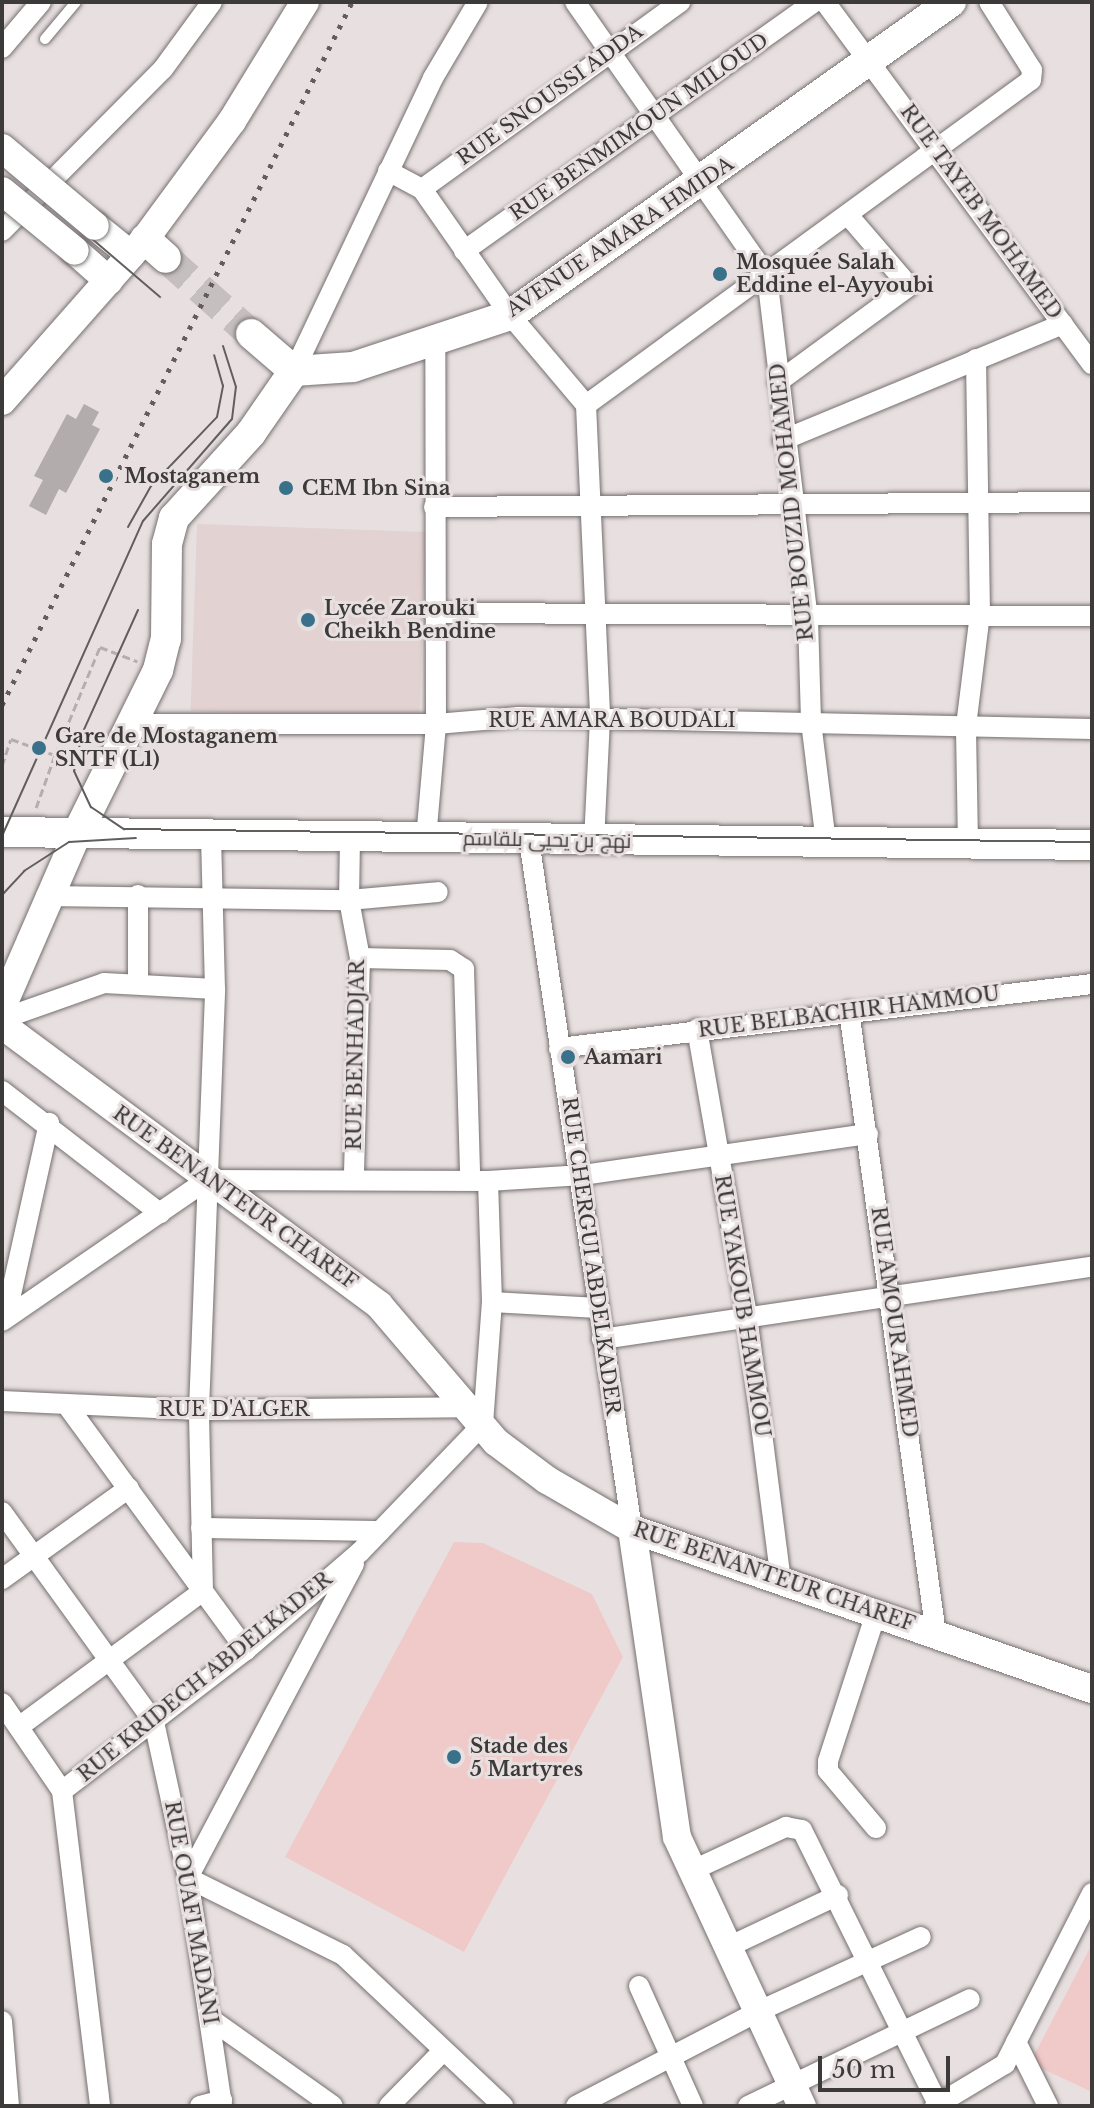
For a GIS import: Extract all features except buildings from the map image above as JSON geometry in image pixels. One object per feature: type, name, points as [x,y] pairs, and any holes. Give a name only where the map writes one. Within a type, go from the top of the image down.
[{"type":"main road","points":[[2,401],[109,281],[147,250],[305,2]]},
{"type":"main road","name":"AVENUE AMARA HMIDA","points":[[294,371],[353,367],[510,315],[703,181],[951,2]]},
{"type":"main road","points":[[2,148],[95,226],[147,250]]},
{"type":"main road","points":[[2,191],[109,281]]},
{"type":"main road","points":[[2,1007],[46,896],[132,724],[166,639],[167,544],[174,518],[251,433],[294,371],[251,334]]},
{"type":"main road","name":"نهج بن يحيى بلقاسم","points":[[15,831],[211,837],[1092,845]]},
{"type":"main road","name":"RUE BENANTEUR CHAREF","points":[[2,1022],[207,1180],[379,1305],[512,1457],[632,1529],[1092,1689]]},
{"type":"main road","points":[[632,1529],[677,1837],[797,2096]]},
{"type":"street","points":[[2,48],[41,2]]},
{"type":"street","points":[[2,231],[163,69],[212,2]]},
{"type":"street","points":[[294,371],[388,171],[478,2]]},
{"type":"street","points":[[575,2],[611,48],[654,115],[703,181],[728,227],[767,276]]},
{"type":"street","name":"RUE SNOUSSI ADDA","points":[[422,189],[611,48],[680,2]]},
{"type":"street","name":"RUE BENMIMOUN MILOUD","points":[[464,251],[814,2]]},
{"type":"street","points":[[825,2],[870,61]]},
{"type":"street","points":[[586,405],[767,276],[1033,75],[989,2]]},
{"type":"street","name":"RUE TAYEB MOHAMED","points":[[870,61],[1092,364]]},
{"type":"street","points":[[388,171],[422,189],[510,315],[586,405],[594,506],[592,617],[600,719],[594,840]]},
{"type":"street","points":[[778,382],[909,286],[848,215]]},
{"type":"street","name":"RUE BOUZID MOHAMED","points":[[767,276],[783,440],[808,619],[811,722],[826,843]]},
{"type":"street","points":[[783,440],[1063,324]]},
{"type":"street","points":[[426,839],[436,724],[435,341]]},
{"type":"street","points":[[968,844],[966,726],[980,614],[976,359]]},
{"type":"street","points":[[434,507],[792,509],[978,500],[1092,502]]},
{"type":"street","points":[[434,613],[808,619],[980,614],[1092,616]]},
{"type":"street","name":"RUE AMARA BOUDALI","points":[[132,724],[436,724],[600,719],[1092,729]]},
{"type":"street","points":[[203,1591],[199,1410],[215,989],[209,895],[211,837]]},
{"type":"street","name":"RUE BENHADJAR","points":[[350,838],[349,900],[360,958],[354,1178]]},
{"type":"street","name":"RUE CHERGUI ABDELKADER","points":[[529,840],[559,1048],[583,1175],[602,1339],[632,1529]]},
{"type":"street","points":[[46,896],[209,895],[349,900],[438,892]]},
{"type":"street","points":[[138,895],[138,984]]},
{"type":"street","points":[[360,958],[450,960],[464,969],[479,1179],[492,1302],[474,1416]]},
{"type":"street","points":[[2,1022],[104,983],[215,989]]},
{"type":"street","name":"RUE BELBACHIR HAMMOU","points":[[559,1048],[697,1029],[1092,984]]},
{"type":"street","name":"RUE AMOUR AHMED","points":[[849,1011],[936,1634]]},
{"type":"street","name":"RUE YAKOUB HAMMOU","points":[[697,1029],[747,1316],[781,1583]]},
{"type":"street","points":[[2,1091],[49,1123],[160,1213]]},
{"type":"street","points":[[4,1319],[49,1123]]},
{"type":"street","points":[[4,1319],[207,1180],[479,1179],[583,1175],[719,1153],[868,1134]]},
{"type":"street","points":[[602,1339],[1092,1267]]},
{"type":"street","points":[[492,1302],[598,1308]]},
{"type":"street","name":"RUE D'ALGER","points":[[2,1401],[69,1408],[474,1416]]},
{"type":"street","points":[[69,1408],[246,1650]]},
{"type":"street","name":"RUE KRIDECH ABDELKADER","points":[[62,1791],[246,1650],[360,1552],[474,1416]]},
{"type":"street","points":[[2,1579],[129,1488]]},
{"type":"street","points":[[2,1512],[154,1722]]},
{"type":"street","points":[[201,1528],[380,1531]]},
{"type":"street","points":[[360,1552],[188,1878],[343,1955],[503,2106]]},
{"type":"street","points":[[20,1726],[203,1591]]},
{"type":"street","points":[[876,1613],[828,1761],[828,1771],[876,1828]]},
{"type":"street","points":[[2,1703],[62,1791],[100,2106]]},
{"type":"street","name":"RUE OUAFI MADANI","points":[[154,1722],[188,1878],[212,2020],[222,2103]]},
{"type":"street","points":[[691,1871],[795,1826],[838,1895],[938,2105],[997,2074],[1092,1893]]},
{"type":"street","points":[[726,1948],[838,1895]]},
{"type":"street","points":[[576,2106],[757,2012],[921,1937]]},
{"type":"street","points":[[639,1986],[693,2106]]},
{"type":"street","points":[[748,2106],[797,2096],[970,1999]]},
{"type":"street","points":[[212,2020],[333,2106]]},
{"type":"street","points":[[2,2021],[9,2106]]},
{"type":"street","points":[[1016,2042],[1048,2106]]},
{"type":"street","points":[[389,2106],[444,2050]]},
{"type":"street","points":[[200,2106],[222,2103]]},
{"type":"lane","points":[[45,39],[76,2]]},
{"type":"path","points":[[15,831],[55,755],[100,647],[118,653]]},
{"type":"path","points":[[2,766],[11,739],[55,755]]},
{"type":"shaded area","name":"Lycée Zarouki Cheikh Bendine","points":[[197,524],[426,532],[419,719],[190,711]]},
{"type":"shaded area","name":"Stade des 5 Martyres","points":[[454,1542],[483,1543],[592,1594],[623,1657],[464,1952],[285,1857]]},
{"type":"shaded area","points":[[1092,1944],[1092,2092],[1030,2063]]},
{"type":"tunnel","points":[[166,258],[251,334]]},
{"type":"tram line","points":[[2,162],[160,297]]},
{"type":"tram line","points":[[2,836],[143,521],[232,419],[236,387],[223,346]]},
{"type":"tram line","points":[[128,527],[151,486],[217,417],[223,386],[214,355]]},
{"type":"tram line","points":[[138,610],[82,734],[74,771],[91,807],[124,829],[1092,842]]},
{"type":"tram line","points":[[2,895],[24,871],[69,842],[136,838]]},
{"type":"railway","points":[[2,705],[352,2]]},
{"type":"place","name":"Mosquée Salah Eddine el-Ayyoubi","points":[[720,274]]},
{"type":"place","name":"Mostaganem","points":[[106,476]]},
{"type":"place","name":"CEM Ibn Sina","points":[[286,488]]},
{"type":"place","name":"Lycée Zarouki Cheikh Bendine","points":[[308,620]]},
{"type":"place","name":"Gare de Mostaganem SNTF (L1)","points":[[39,748]]},
{"type":"place","name":"Aamari","points":[[568,1057]]},
{"type":"place","name":"Stade des 5 Martyres","points":[[454,1757]]}]
